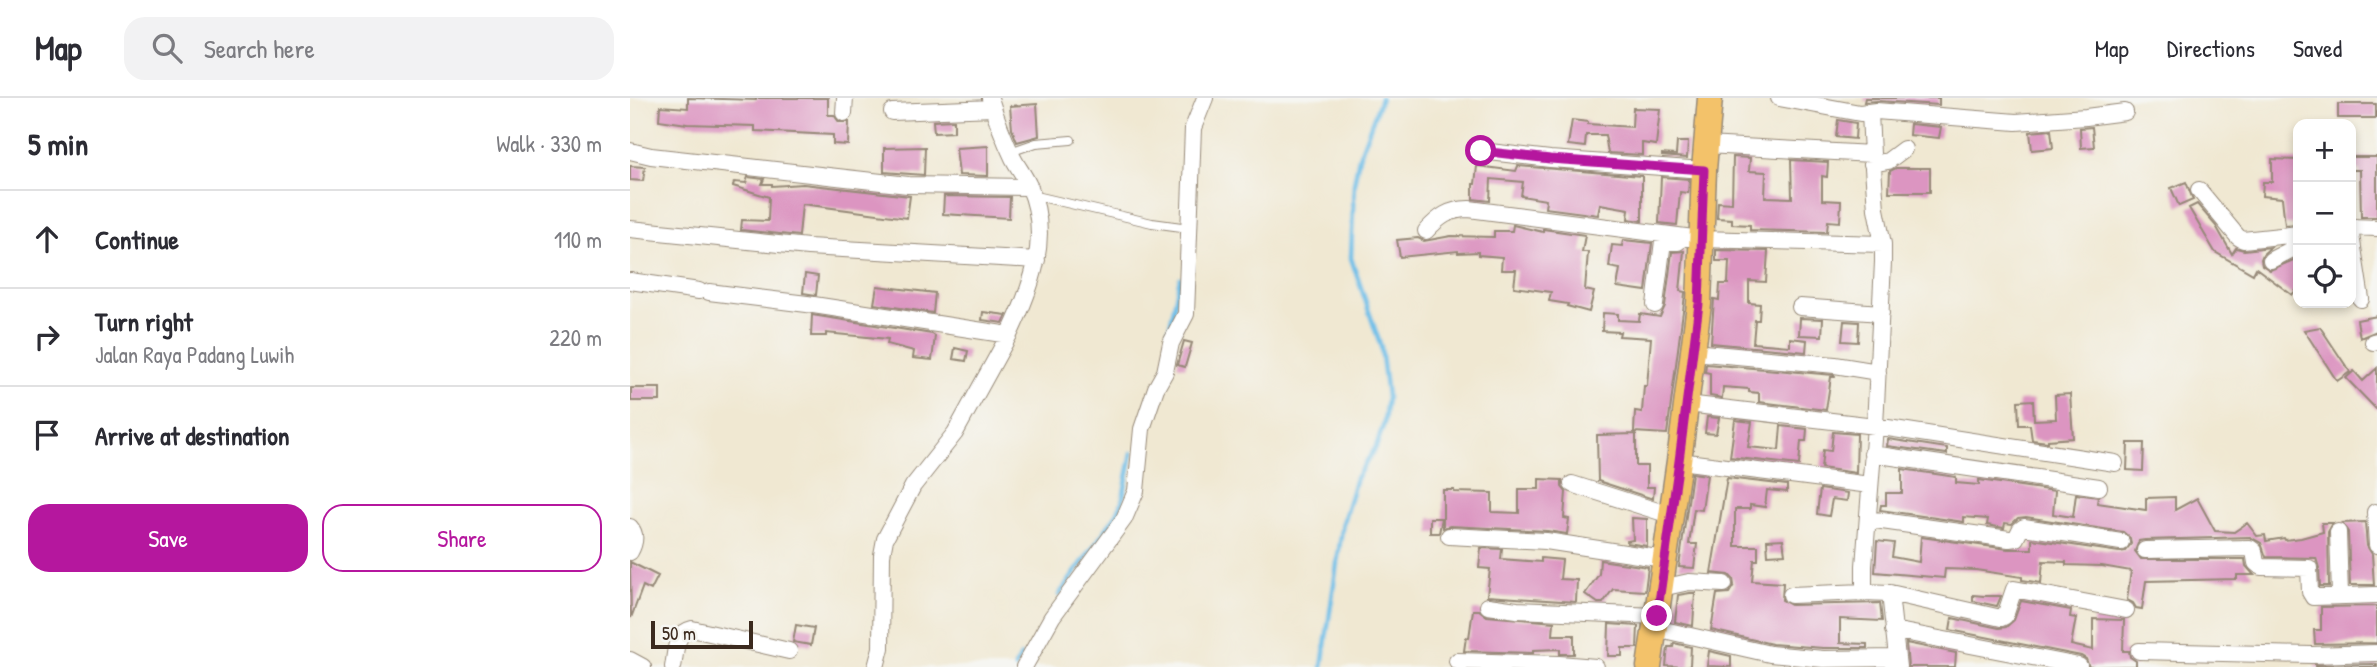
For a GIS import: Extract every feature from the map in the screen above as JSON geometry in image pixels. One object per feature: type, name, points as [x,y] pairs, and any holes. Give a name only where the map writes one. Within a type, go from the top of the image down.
[{"type":"main road","points":[[1649,667],[1699,304],[1704,170],[1710,98]]},
{"type":"street","points":[[1024,667],[1052,617],[1127,514],[1138,483],[1142,429],[1156,388],[1165,372],[1171,343],[1186,314],[1187,228],[1193,128],[1205,98]]},
{"type":"street","points":[[1779,98],[1860,113],[1870,113],[1896,105],[2024,122],[2125,112]]},
{"type":"street","points":[[876,667],[882,638],[882,555],[885,539],[913,486],[966,415],[1009,335],[1028,294],[1037,260],[1039,227],[1031,191],[1010,152],[992,103],[892,112]]},
{"type":"street","points":[[1864,592],[1883,244],[1876,209],[1870,113]]},
{"type":"street","points":[[1706,145],[1888,161],[1904,149]]},
{"type":"street","points":[[630,151],[651,156],[908,185],[1031,191]]},
{"type":"street","points":[[1481,151],[1550,159],[1704,170]]},
{"type":"street","points":[[2199,190],[2243,240],[2293,235]]},
{"type":"street","points":[[1426,231],[1440,216],[1469,209],[1701,242]]},
{"type":"street","points":[[2356,227],[2377,228]]},
{"type":"street","points":[[630,229],[808,247],[1037,260]]},
{"type":"street","points":[[1655,305],[1663,241],[1883,244]]},
{"type":"street","points":[[2353,245],[2361,299]]},
{"type":"street","points":[[2271,260],[2293,249]]},
{"type":"street","points":[[630,281],[807,304],[1009,335]]},
{"type":"street","points":[[1800,307],[1881,313]]},
{"type":"street","points":[[1693,352],[1835,365],[1878,372]]},
{"type":"street","points":[[1687,404],[1875,426],[2115,463]]},
{"type":"street","points":[[1872,453],[2099,487]]},
{"type":"street","points":[[1679,461],[1871,485]]},
{"type":"street","points":[[1572,484],[1670,515]]},
{"type":"street","points":[[2375,512],[2377,545]]},
{"type":"street","points":[[1868,519],[2009,539],[2016,538],[2024,527],[2121,542]]},
{"type":"street","points":[[630,527],[635,538],[630,552]]},
{"type":"street","points":[[2338,531],[2340,596]]},
{"type":"street","points":[[1449,536],[1546,541],[1664,559]]},
{"type":"street","points":[[2146,550],[2249,548],[2254,551],[2256,563],[2261,567],[2309,568],[2310,592],[2313,597],[2377,595]]},
{"type":"street","points":[[1661,588],[1679,582],[1724,584]]},
{"type":"street","points":[[1791,595],[1890,593],[2001,618],[2005,616],[2014,589],[2126,610]]},
{"type":"street","points":[[1488,606],[1656,622],[1770,654],[1897,662],[1890,593]]},
{"type":"street","points":[[673,667],[679,637],[684,631],[692,629],[789,651]]},
{"type":"street","points":[[1893,629],[2079,666]]},
{"type":"street","points":[[2139,651],[2312,655],[2377,653]]},
{"type":"street","points":[[630,660],[643,667]]},
{"type":"street","points":[[1457,662],[1596,667]]},
{"type":"lane","points":[[1010,152],[1036,143],[1071,140]]},
{"type":"lane","points":[[1031,191],[1152,223],[1187,228]]},
{"type":"building","points":[[688,98],[828,98],[828,115],[834,115],[839,122],[849,122],[848,145],[833,144],[833,135],[755,131],[755,126],[687,124],[659,120],[660,106],[688,108]]},
{"type":"building","points":[[1865,98],[1939,98],[1939,105],[1864,102]]},
{"type":"building","points":[[1037,104],[1039,136],[1017,142],[1012,129],[1010,106]]},
{"type":"building","points":[[2338,104],[2376,104],[2376,118],[2338,118]]},
{"type":"building","points":[[1633,108],[1660,109],[1656,145],[1642,143],[1642,155],[1608,153],[1605,135],[1586,135],[1585,147],[1568,145],[1572,120],[1588,124],[1632,127]]},
{"type":"building","points":[[954,120],[954,132],[934,133],[933,121]]},
{"type":"building","points":[[1838,120],[1856,123],[1855,139],[1836,137]]},
{"type":"building","points":[[1910,124],[1941,127],[1939,138],[1909,135]]},
{"type":"building","points":[[2092,127],[2094,147],[2081,148],[2080,128]]},
{"type":"building","points":[[2051,130],[2053,148],[2032,150],[2030,132]]},
{"type":"building","points":[[1677,142],[1688,142],[1687,158],[1662,156],[1676,155]]},
{"type":"building","points":[[988,146],[988,176],[959,175],[956,148]]},
{"type":"building","points":[[925,147],[924,175],[884,172],[884,148]]},
{"type":"building","points":[[1733,157],[1750,158],[1749,171],[1766,172],[1765,197],[1792,198],[1791,160],[1828,162],[1827,177],[1822,176],[1822,200],[1841,201],[1840,222],[1828,221],[1827,232],[1750,230],[1750,225],[1732,224],[1732,219],[1717,218],[1718,202],[1732,203]]},
{"type":"building","points":[[2356,157],[2377,157],[2377,217],[2361,217],[2360,170],[2356,170]]},
{"type":"building","points":[[2272,159],[2293,160],[2293,224],[2285,225],[2282,198],[2262,196],[2263,182],[2272,182]]},
{"type":"building","points":[[630,166],[645,167],[643,181],[630,180]]},
{"type":"building","points":[[1477,166],[1516,171],[1518,166],[1642,176],[1642,221],[1628,219],[1629,209],[1600,204],[1598,215],[1545,208],[1546,200],[1521,196],[1523,182],[1491,179],[1490,201],[1473,199]]},
{"type":"building","points":[[1896,168],[1930,168],[1930,192],[1889,192],[1890,171]]},
{"type":"building","points":[[748,177],[764,179],[762,184],[772,186],[803,184],[910,196],[907,218],[802,204],[799,236],[741,230],[742,220],[768,221],[769,197],[733,186],[734,182],[746,183]]},
{"type":"building","points":[[1661,177],[1689,179],[1688,193],[1680,192],[1677,225],[1659,223]]},
{"type":"building","points":[[2186,182],[2193,200],[2179,206],[2171,188]]},
{"type":"building","points":[[944,196],[1010,197],[1009,218],[943,214]]},
{"type":"building","points":[[2197,204],[2216,226],[2232,254],[2236,248],[2244,250],[2271,247],[2261,259],[2262,265],[2270,270],[2293,260],[2293,294],[2256,268],[2253,274],[2215,252],[2189,208]]},
{"type":"building","points":[[1513,225],[1543,232],[1543,229],[1585,235],[1582,252],[1588,252],[1585,290],[1594,292],[1589,312],[1567,306],[1568,304],[1549,301],[1551,292],[1514,287],[1516,270],[1501,270],[1502,257],[1458,251],[1400,257],[1397,240],[1418,238],[1424,241],[1451,236],[1494,237],[1494,231],[1512,231]]},
{"type":"building","points":[[1623,240],[1652,243],[1646,291],[1617,287],[1620,269],[1609,267],[1612,245],[1622,246]]},
{"type":"building","points":[[1716,250],[1768,251],[1766,282],[1749,281],[1749,303],[1760,304],[1753,343],[1790,346],[1790,338],[1807,340],[1806,352],[1711,343],[1714,299],[1719,300],[1720,284],[1728,284],[1729,261],[1716,261]]},
{"type":"building","points":[[1684,251],[1680,291],[1685,292],[1684,303],[1667,434],[1634,432],[1635,411],[1642,412],[1644,386],[1647,386],[1651,338],[1619,336],[1620,332],[1602,331],[1603,313],[1618,314],[1618,320],[1639,321],[1640,314],[1660,317],[1665,306],[1672,252]]},
{"type":"building","points":[[805,274],[818,276],[816,295],[803,293]]},
{"type":"building","points":[[877,286],[935,293],[933,313],[874,304]]},
{"type":"building","points":[[983,312],[1007,315],[1003,323],[982,320]]},
{"type":"building","points":[[812,315],[932,334],[935,336],[932,360],[913,358],[914,351],[887,344],[888,339],[826,333],[826,336],[811,336]]},
{"type":"building","points":[[2377,316],[2377,331],[2360,338],[2357,320]]},
{"type":"building","points":[[1800,318],[1823,319],[1822,336],[1799,335]]},
{"type":"building","points":[[1844,321],[1859,322],[1858,342],[1842,341]]},
{"type":"building","points":[[2320,327],[2350,372],[2337,381],[2304,330]]},
{"type":"building","points":[[1184,341],[1192,343],[1185,367],[1177,365]]},
{"type":"building","points":[[955,348],[968,351],[966,361],[953,359]]},
{"type":"building","points":[[1706,364],[1835,377],[1831,377],[1826,410],[1759,402],[1759,393],[1749,392],[1749,389],[1723,387],[1722,398],[1710,396],[1710,373],[1705,372]]},
{"type":"building","points":[[2377,368],[2377,410],[2346,378],[2354,371],[2363,381]]},
{"type":"building","points":[[631,388],[660,388],[660,401],[631,401]]},
{"type":"building","points":[[2070,394],[2073,438],[2048,442],[2032,440],[2030,425],[2019,425],[2018,401],[2033,400],[2034,420],[2056,419],[2055,395]]},
{"type":"building","points":[[1707,417],[1719,418],[1716,434],[1705,433]]},
{"type":"building","points":[[1735,420],[1752,422],[1748,447],[1779,450],[1781,426],[1807,429],[1806,441],[1801,441],[1799,465],[1730,457]]},
{"type":"building","points":[[1833,432],[1857,434],[1856,473],[1821,468],[1823,450],[1831,451]]},
{"type":"building","points":[[1636,434],[1636,466],[1647,466],[1647,487],[1654,487],[1653,499],[1598,481],[1597,435]]},
{"type":"building","points":[[1888,439],[1947,448],[1947,454],[1887,446]]},
{"type":"building","points":[[2128,443],[2144,443],[2143,471],[2127,470]]},
{"type":"building","points":[[1902,469],[1956,477],[1956,483],[1979,485],[1979,480],[2055,491],[2053,514],[2073,517],[2076,494],[2098,497],[2097,503],[2146,510],[2146,498],[2175,497],[2175,510],[2197,498],[2215,531],[2234,532],[2247,523],[2257,536],[2265,535],[2266,541],[2301,538],[2323,532],[2322,523],[2333,523],[2328,532],[2329,586],[2320,586],[2316,558],[2266,557],[2261,543],[2250,537],[2139,541],[2135,551],[2141,559],[2245,559],[2246,566],[2254,575],[2237,575],[2237,579],[2146,581],[2142,609],[2136,608],[2127,600],[2131,571],[2102,566],[2043,561],[2041,583],[2022,580],[2022,577],[1976,570],[1945,569],[1944,578],[1875,572],[1877,541],[1894,543],[1892,557],[1919,562],[1921,537],[2008,549],[2032,549],[2032,539],[2119,552],[2125,551],[2131,544],[2130,538],[2123,532],[2026,517],[2018,518],[2012,524],[2005,523],[2004,528],[1987,525],[1988,519],[1964,517],[1964,522],[1880,510],[1881,505],[1886,505],[1886,493],[1902,493]]},
{"type":"building","points":[[1692,473],[1707,475],[1702,510],[1694,509],[1689,544],[1697,544],[1694,568],[1679,567]]},
{"type":"building","points":[[1727,478],[1787,485],[1787,492],[1767,490],[1765,507],[1750,505],[1750,509],[1735,509],[1735,546],[1758,546],[1758,560],[1754,560],[1752,581],[1783,583],[1782,600],[1791,605],[1880,603],[1882,621],[1840,619],[1840,643],[1867,644],[1867,648],[1772,644],[1711,630],[1717,594],[1729,593],[1734,585],[1729,575],[1711,573]]},
{"type":"building","points":[[1539,479],[1562,480],[1562,487],[1566,492],[1564,518],[1569,519],[1567,534],[1450,526],[1443,528],[1443,490],[1492,493],[1492,512],[1519,513],[1519,489],[1539,489]]},
{"type":"building","points":[[1820,489],[1848,493],[1847,501],[1832,499],[1829,516],[1817,514]]},
{"type":"building","points":[[1430,518],[1442,518],[1439,533],[1430,533]]},
{"type":"building","points":[[1632,518],[1647,519],[1647,546],[1627,543],[1633,540]]},
{"type":"building","points":[[2365,522],[2367,546],[2372,554],[2374,585],[2350,585],[2348,532],[2342,523]]},
{"type":"building","points":[[1783,539],[1785,554],[1768,555],[1767,540]]},
{"type":"building","points":[[1481,548],[1502,549],[1501,559],[1541,562],[1541,558],[1562,560],[1560,579],[1577,580],[1576,602],[1487,596],[1490,569],[1479,568]]},
{"type":"building","points":[[1600,560],[1648,567],[1645,591],[1613,589],[1603,603],[1598,603],[1585,594],[1599,574]]},
{"type":"building","points":[[630,562],[658,576],[651,590],[643,586],[631,618]]},
{"type":"building","points":[[1695,593],[1693,626],[1675,622],[1678,595]]},
{"type":"building","points":[[1973,595],[2001,596],[1997,606],[1973,601]]},
{"type":"building","points":[[2021,601],[2071,610],[2070,617],[2076,618],[2071,645],[2093,650],[2093,619],[2124,620],[2123,651],[2129,651],[2130,657],[2136,661],[2136,666],[2089,667],[2086,659],[2081,656],[1950,630],[1952,618],[1999,628],[2006,627],[2014,620]]},
{"type":"building","points":[[2377,606],[2377,643],[2315,644],[2314,630],[2321,630],[2321,607]]},
{"type":"building","points":[[1473,610],[1479,610],[1487,616],[1554,622],[1553,635],[1574,635],[1574,654],[1560,654],[1560,649],[1533,650],[1533,653],[1464,651]]},
{"type":"building","points":[[1609,624],[1638,626],[1637,648],[1622,648],[1622,656],[1608,656]]},
{"type":"building","points":[[796,625],[814,628],[811,645],[793,642]]},
{"type":"building","points":[[1674,643],[1691,647],[1688,667],[1666,666],[1668,647],[1673,647]]},
{"type":"building","points":[[1906,643],[1956,653],[1955,667],[1908,667]]},
{"type":"building","points":[[1709,651],[1731,656],[1731,667],[1707,666]]},
{"type":"building","points":[[2377,664],[2377,667],[2315,667],[2315,665]]},
{"type":"waterway","points":[[1322,667],[1343,522],[1356,478],[1376,447],[1384,423],[1387,397],[1381,347],[1351,258],[1354,183],[1359,157],[1381,98]]},
{"type":"waterway","points":[[1169,331],[1180,278]]},
{"type":"waterway","points":[[1059,595],[1117,514],[1122,503],[1132,453]]},
{"type":"waterway","points":[[1015,667],[1021,656]]},
{"type":"route","points":[[1481,151],[1550,159],[1704,170],[1699,304],[1657,616]]}]
